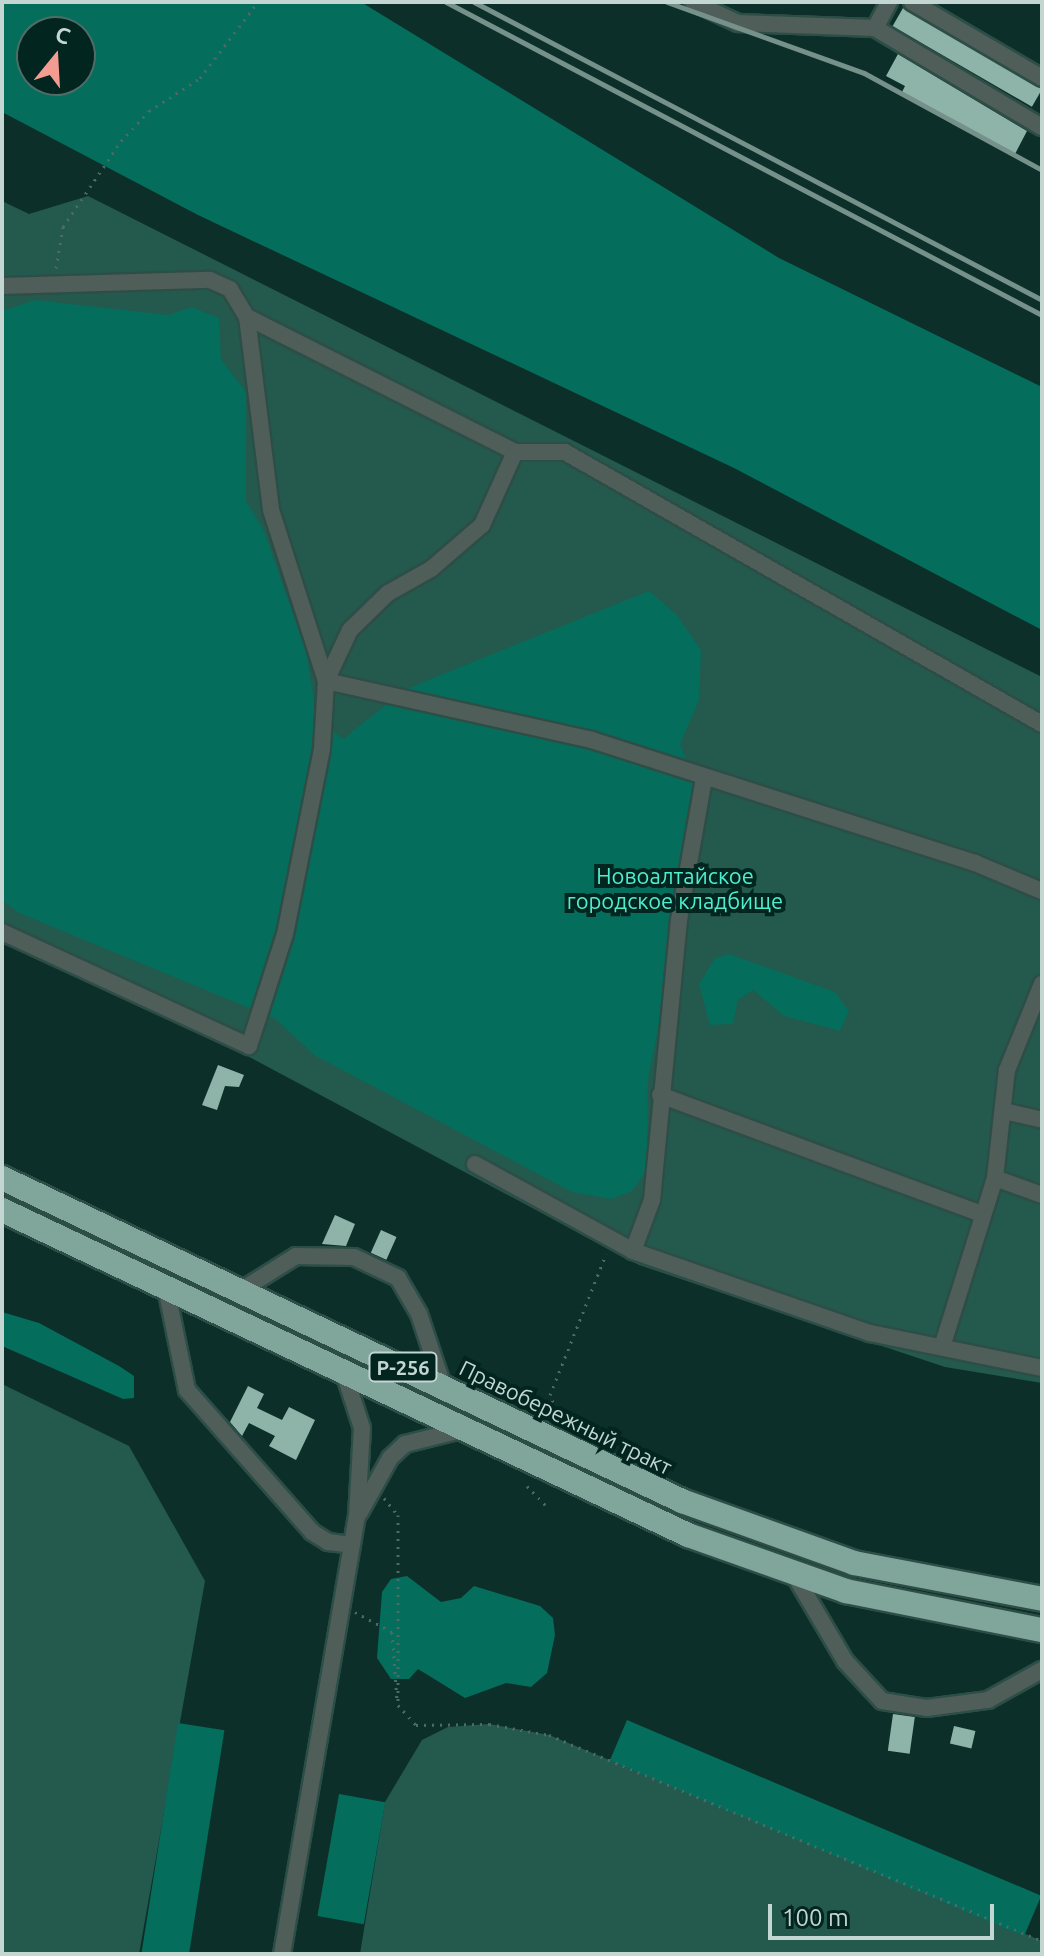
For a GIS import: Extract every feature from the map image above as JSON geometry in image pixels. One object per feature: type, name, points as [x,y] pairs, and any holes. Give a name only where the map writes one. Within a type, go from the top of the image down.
[{"type":"highway","name":"Правобережный тракт","points":[[2,1178],[682,1501],[776,1538],[915,1579],[1042,1599]]},
{"type":"highway","name":"Р-256","points":[[2,1210],[688,1535],[795,1576],[908,1607],[1042,1630]]},
{"type":"street","points":[[693,2],[738,23],[875,28],[1042,127]]},
{"type":"street","points":[[875,28],[889,2]]},
{"type":"street","points":[[912,2],[1042,78]]},
{"type":"street","points":[[2,286],[210,280],[230,289],[247,317],[271,510],[326,681],[322,749],[285,934],[249,1046],[2,932]]},
{"type":"street","points":[[247,317],[515,452],[565,452],[1042,724]]},
{"type":"street","points":[[326,681],[350,630],[388,593],[431,569],[482,525],[515,452]]},
{"type":"street","points":[[326,681],[592,740],[975,863],[1042,891]]},
{"type":"street","points":[[633,1251],[652,1200],[679,920],[704,778]]},
{"type":"street","points":[[942,1347],[979,1213],[995,1178],[1007,1070],[1042,984]]},
{"type":"street","points":[[660,1095],[979,1213]]},
{"type":"street","points":[[1004,1111],[1042,1120]]},
{"type":"street","points":[[475,1164],[536,1193],[611,1243],[633,1251],[870,1333],[1042,1368]]},
{"type":"street","points":[[995,1178],[1042,1195]]},
{"type":"street","points":[[240,1291],[296,1256],[354,1257],[398,1278],[419,1314],[443,1386]]},
{"type":"street","points":[[166,1288],[187,1390],[312,1532],[328,1542],[352,1545]]},
{"type":"street","points":[[282,1954],[357,1517],[362,1428],[344,1373]]},
{"type":"street","points":[[357,1517],[405,1444],[461,1430]]},
{"type":"street","points":[[795,1576],[845,1661],[882,1701],[927,1708],[988,1700],[1042,1670]]},
{"type":"path","points":[[51,283],[63,227],[121,141],[149,111],[200,78],[258,2]]},
{"type":"path","points":[[559,1417],[550,1395],[611,1243]]},
{"type":"path","points":[[527,1486],[548,1508]]},
{"type":"path","points":[[372,1491],[393,1504],[398,1515],[398,1705]]},
{"type":"path","points":[[340,1615],[359,1612],[392,1632],[398,1705],[416,1725],[489,1724],[549,1735],[1042,1941]]},
{"type":"green space","name":"Новоалтайское городское кладбище","points":[[88,196],[1042,677],[1042,1383],[945,1367],[639,1265],[2,925],[2,201],[29,214]]},
{"type":"green space","points":[[2,1384],[129,1446],[205,1581],[139,1954],[2,1954]]},
{"type":"green space","points":[[489,1724],[549,1735],[607,1759],[1042,1941],[1042,1954],[360,1954],[385,1802],[422,1740],[448,1727]]},
{"type":"shaded area","points":[[2,2],[361,2],[779,258],[1042,387],[1042,630],[734,468],[198,215],[2,112]]},
{"type":"shaded area","points":[[35,300],[168,315],[192,307],[219,318],[221,359],[246,392],[246,501],[264,531],[306,651],[317,719],[343,739],[406,689],[649,591],[676,614],[701,650],[699,700],[680,744],[700,794],[700,863],[678,927],[648,1080],[647,1170],[632,1191],[611,1199],[572,1192],[314,1055],[276,1019],[19,913],[2,900],[2,311]]},
{"type":"shaded area","points":[[729,954],[835,992],[849,1011],[840,1031],[784,1016],[753,990],[738,1000],[733,1024],[710,1025],[699,984],[715,958]]},
{"type":"shaded area","points":[[2,1312],[39,1323],[119,1366],[134,1376],[134,1398],[123,1399],[2,1346]]},
{"type":"shaded area","points":[[407,1576],[441,1602],[461,1598],[474,1586],[540,1606],[553,1618],[555,1635],[547,1673],[531,1687],[506,1683],[465,1698],[418,1669],[409,1679],[391,1679],[377,1658],[382,1592],[391,1579]]},
{"type":"shaded area","points":[[627,1720],[1041,1896],[1024,1936],[610,1761]]},
{"type":"shaded area","points":[[178,1723],[224,1730],[189,1954],[141,1954]]},
{"type":"shaded area","points":[[339,1794],[385,1802],[364,1924],[317,1916]]},
{"type":"building","points":[[903,8],[1042,88],[1032,107],[892,26]]},
{"type":"building","points":[[898,54],[1027,131],[1015,154],[902,92],[905,86],[886,76]]},
{"type":"building","points":[[218,1065],[244,1075],[239,1087],[225,1086],[217,1110],[202,1105]]},
{"type":"building","points":[[335,1215],[355,1224],[346,1246],[322,1244]]},
{"type":"building","points":[[381,1230],[397,1237],[386,1260],[371,1253]]},
{"type":"building","points":[[248,1386],[264,1394],[257,1408],[282,1420],[289,1407],[315,1420],[296,1460],[269,1446],[275,1436],[249,1423],[242,1436],[230,1422]]},
{"type":"building","points":[[893,1714],[915,1717],[910,1754],[888,1751]]},
{"type":"building","points":[[954,1726],[975,1731],[971,1748],[950,1744]]},
{"type":"railway","points":[[446,2],[1042,315]]},
{"type":"railway","points":[[474,2],[1042,300]]},
{"type":"railway","points":[[667,2],[864,73],[1042,170]]}]
